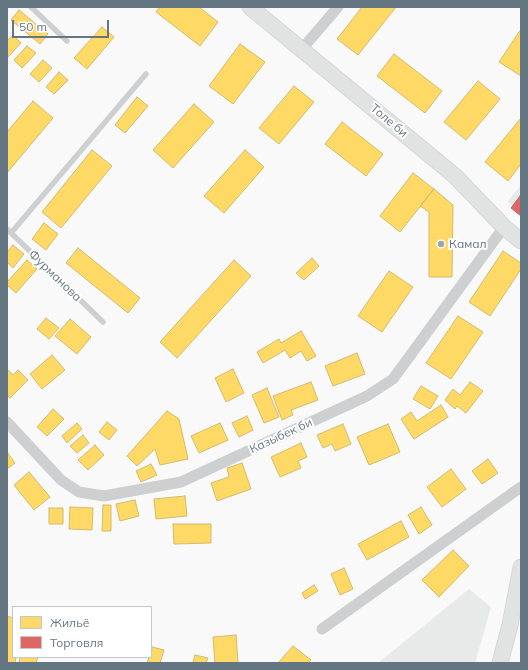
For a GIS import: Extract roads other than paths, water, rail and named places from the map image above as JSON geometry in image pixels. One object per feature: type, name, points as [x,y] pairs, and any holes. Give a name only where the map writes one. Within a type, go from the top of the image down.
[{"type":"main road","name":"Толе би","points":[[250,7],[455,176],[504,227],[521,240]]},
{"type":"main road","points":[[500,663],[510,625],[521,567]]},
{"type":"street","points":[[302,49],[338,7]]},
{"type":"street","name":"Казыбек би","points":[[7,422],[61,480],[79,492],[104,496],[181,482],[367,396],[393,379],[504,227]]},
{"type":"street","points":[[322,629],[521,487]]},
{"type":"lane","points":[[31,7],[67,41]]},
{"type":"lane","points":[[9,231],[146,74]]},
{"type":"lane","name":"Фурманова","points":[[9,231],[103,322]]},
{"type":"place","name":"Камал","points":[[441,244]]}]
